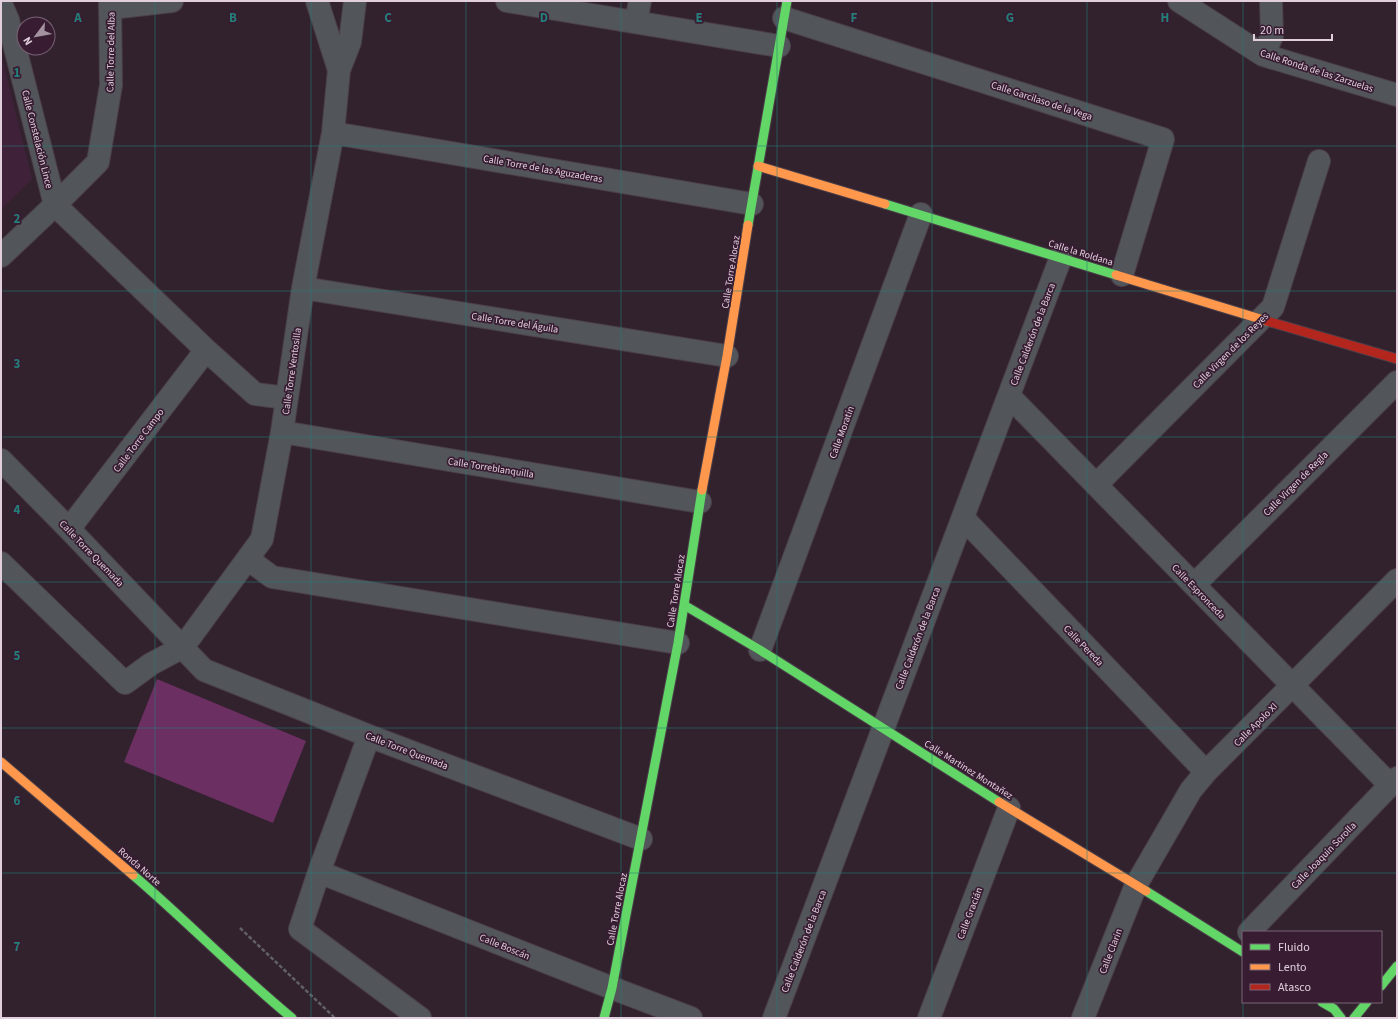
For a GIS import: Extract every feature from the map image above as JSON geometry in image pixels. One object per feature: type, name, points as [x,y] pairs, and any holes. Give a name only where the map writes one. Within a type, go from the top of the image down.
[{"type":"street","points":[[110,5],[172,1]]},
{"type":"street","name":"Calle Torre Ventosilla","points":[[317,1],[339,70]]},
{"type":"street","name":"Calle Torre Ventosilla","points":[[183,646],[262,539],[282,432],[303,288],[333,133],[339,70],[350,42],[355,1]]},
{"type":"street","points":[[507,1],[638,11],[779,46]]},
{"type":"street","name":"Calle Ronda de las Zarzuelas","points":[[1179,1],[1264,55],[1397,95]]},
{"type":"street","points":[[1264,55],[1272,36],[1271,1]]},
{"type":"street","name":"Calle Constelación Lince","points":[[1,4],[8,20],[55,205]]},
{"type":"street","name":"Calle Torre del Alba","points":[[1,256],[98,162],[111,85],[110,5]]},
{"type":"street","name":"Calle Torre Alocaz","points":[[604,1018],[612,988],[678,643],[700,502],[727,356],[785,10]]},
{"type":"street","name":"Calle Garcilaso de la Vega","points":[[785,10],[1163,138],[1122,275]]},
{"type":"street","name":"Calle Torre de las Aguzaderas","points":[[333,133],[752,204]]},
{"type":"street","name":"Calle Virgen de los Reyes","points":[[1096,485],[1262,320],[1273,307],[1319,160]]},
{"type":"street","name":"Calle la Roldana","points":[[758,166],[1122,275],[1262,320],[1397,359]]},
{"type":"street","points":[[55,205],[206,350],[255,394],[286,398]]},
{"type":"street","name":"Calle Moratín","points":[[760,650],[921,214]]},
{"type":"street","name":"Calle Calderón de la Barca","points":[[774,1018],[1061,257]]},
{"type":"street","name":"Calle Torre del Águila","points":[[303,288],[727,356]]},
{"type":"street","name":"Calle Torre Campo","points":[[70,529],[206,350]]},
{"type":"street","name":"Calle Virgen de Regla","points":[[1194,585],[1397,382]]},
{"type":"street","name":"Calle Espronceda","points":[[1008,396],[1292,686],[1394,782]]},
{"type":"street","name":"Calle Torreblanquilla","points":[[282,432],[700,502]]},
{"type":"street","name":"Calle Torre Quemada","points":[[1,460],[70,529],[183,646],[204,670],[369,736],[641,839]]},
{"type":"street","name":"Calle Pereda","points":[[963,518],[1206,772]]},
{"type":"street","points":[[248,559],[272,577],[678,643]]},
{"type":"street","points":[[1,563],[125,684],[152,664],[183,646]]},
{"type":"street","name":"Calle Apolo XI","points":[[1136,885],[1191,790],[1206,772],[1397,580]]},
{"type":"street","name":"Calle Martinez Montañez","points":[[684,605],[760,650],[1009,808],[1136,885],[1242,941]]},
{"type":"street","points":[[369,736],[318,872],[300,929],[420,1018]]},
{"type":"street","name":"Ronda Norte","points":[[1,762],[154,893],[260,992],[292,1018]]},
{"type":"street","name":"Calle Joaquin Sorolla","points":[[1253,931],[1394,782]]},
{"type":"street","name":"Calle Gracián","points":[[930,1018],[1009,808]]},
{"type":"street","name":"Calle Boscán","points":[[318,872],[691,1018]]},
{"type":"street","name":"Calle Clarin","points":[[1084,1018],[1136,885]]},
{"type":"street","points":[[1382,985],[1397,966]]},
{"type":"street","name":"Ronda Norte","points":[[260,992],[277,1018]]},
{"type":"street","points":[[1324,1003],[1334,1010],[1341,1018]]},
{"type":"street","points":[[1354,1018],[1367,1003]]},
{"type":"path","points":[[240,928],[335,1018]]},
{"type":"shaded area","points":[[1,54],[32,179],[1,210]]},
{"type":"shaded area","points":[[157,679],[306,741],[273,823],[124,762]]},
{"type":"traffic: fast","points":[[748,225],[787,1]]},
{"type":"traffic: fast","points":[[885,204],[1116,275]]},
{"type":"traffic: fast","points":[[604,1018],[612,988],[678,643],[702,490]]},
{"type":"traffic: fast","points":[[684,605],[760,650],[999,802]]},
{"type":"traffic: fast","points":[[133,875],[292,1018]]},
{"type":"traffic: fast","points":[[1146,891],[1242,951]]},
{"type":"traffic: fast","points":[[1382,985],[1397,966]]},
{"type":"traffic: fast","points":[[1324,1003],[1334,1009],[1341,1018]]},
{"type":"traffic: fast","points":[[1354,1018],[1366,1003]]},
{"type":"traffic: slow","points":[[758,166],[885,204]]},
{"type":"traffic: slow","points":[[702,490],[727,356],[748,225]]},
{"type":"traffic: slow","points":[[1116,275],[1267,321]]},
{"type":"traffic: slow","points":[[1,762],[133,875]]},
{"type":"traffic: slow","points":[[999,802],[1146,891]]},
{"type":"traffic: jam","points":[[1267,321],[1397,359]]}]
